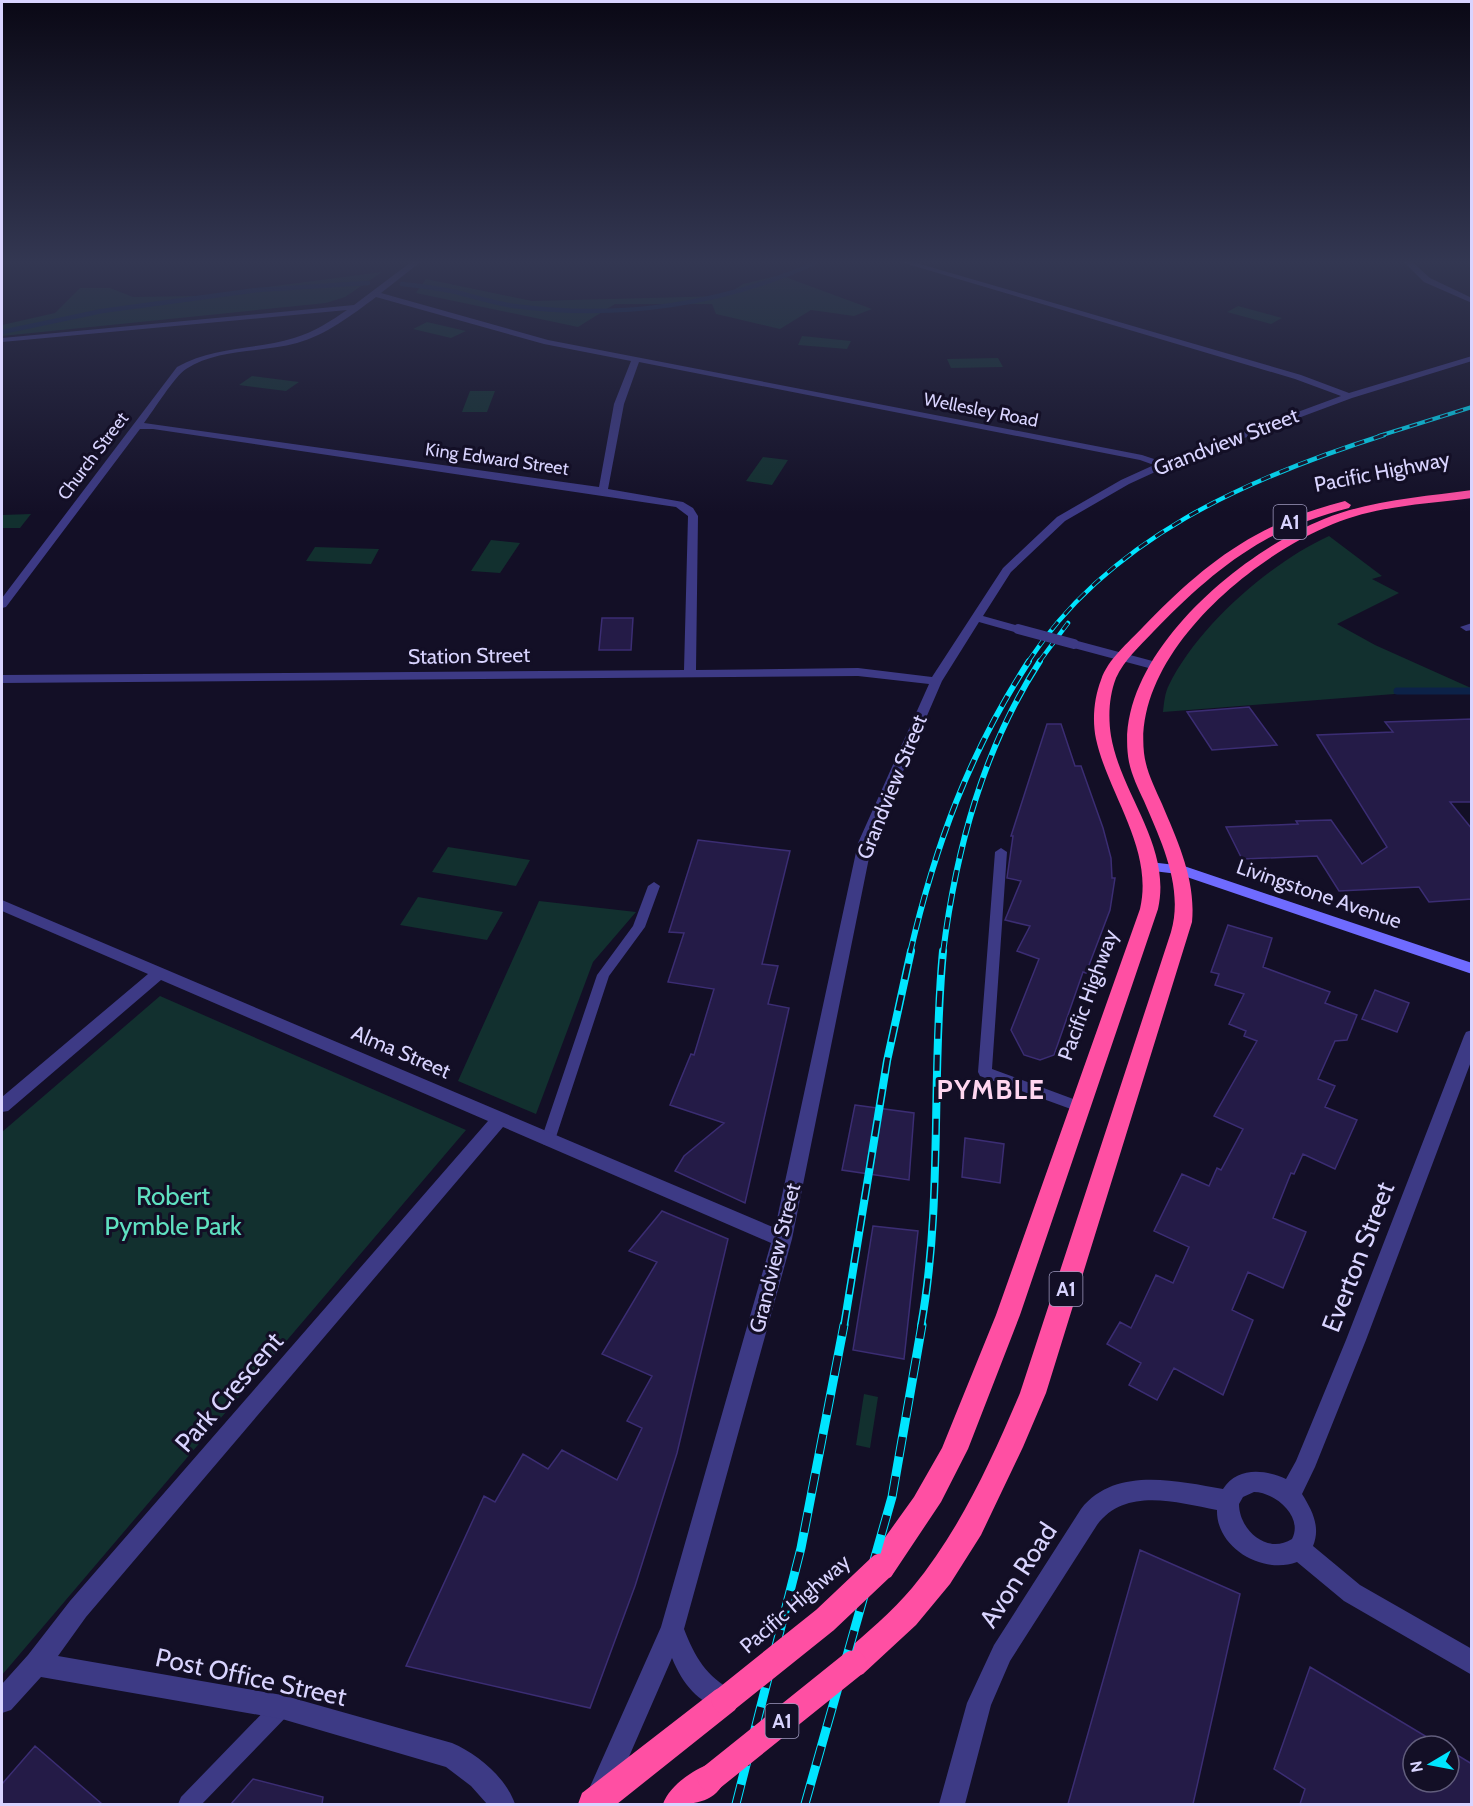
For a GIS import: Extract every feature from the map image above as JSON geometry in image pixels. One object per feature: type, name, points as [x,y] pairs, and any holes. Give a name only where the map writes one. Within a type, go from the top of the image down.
[{"type":"highway","name":"Pacific Highway","points":[[595,1803],[855,1595],[880,1567],[923,1509],[949,1463],[1008,1321],[1078,1107],[1128,972],[1150,903],[1150,867],[1139,829],[1107,756],[1102,728],[1102,700],[1109,678],[1121,658],[1163,614],[1234,552],[1290,521],[1347,504],[1472,484]]},
{"type":"highway","name":"Pacific Highway","points":[[678,1804],[853,1664],[921,1599],[959,1548],[988,1496],[1016,1435],[1036,1382],[1180,931],[1184,902],[1179,869],[1138,764],[1135,739],[1136,717],[1156,666],[1173,641],[1233,581],[1309,530],[1331,520],[1366,512],[1472,494]]},
{"type":"street","name":"Church Street","points":[[2,605],[180,369],[191,362],[273,344]]},
{"type":"street","name":"Wellesley Road","points":[[557,344],[1142,458],[1162,465]]},
{"type":"street","points":[[1186,344],[1298,377],[1349,396]]},
{"type":"street","name":"Grandview Street","points":[[595,1803],[672,1629],[782,1239],[865,843],[936,681],[1007,570],[1061,519],[1125,482],[1162,465],[1349,396],[1472,358]]},
{"type":"street","points":[[603,491],[619,404],[634,361]]},
{"type":"street","name":"King Edward Street","points":[[136,426],[153,426],[679,504],[689,510],[693,516],[690,673]]},
{"type":"street","points":[[976,618],[1156,666]]},
{"type":"street","name":"Station Street","points":[[2,679],[858,672],[936,681]]},
{"type":"street","name":"Livingstone Avenue","points":[[1150,867],[1179,869],[1472,969]]},
{"type":"street","name":"Alma Street","points":[[2,904],[782,1239]]},
{"type":"street","points":[[2,1106],[160,972]]},
{"type":"street","name":"Everton Street","points":[[1289,1495],[1304,1467],[1356,1340],[1472,1036]]},
{"type":"street","name":"Park Crescent","points":[[2,1701],[37,1664],[78,1609],[500,1119]]},
{"type":"street","points":[[1264,1481],[1278,1486],[1289,1495],[1304,1517],[1304,1539],[1298,1548],[1279,1556],[1256,1550],[1244,1543],[1230,1523],[1227,1502],[1232,1491],[1240,1484],[1264,1481]]},
{"type":"street","name":"Avon Road","points":[[952,1804],[979,1703],[1002,1653],[1089,1517],[1101,1503],[1114,1496],[1154,1491],[1227,1502]]},
{"type":"street","points":[[1298,1548],[1352,1593],[1472,1663]]},
{"type":"street","points":[[672,1629],[689,1670],[708,1693],[725,1700]]},
{"type":"street","name":"Post Office Street","points":[[37,1664],[282,1707],[452,1756],[493,1788],[502,1804]]},
{"type":"lane","points":[[1001,852],[986,1072],[1078,1107]]},
{"type":"lane","points":[[548,1140],[603,975],[639,927],[654,886]]},
{"type":"lane","points":[[188,1804],[282,1707]]},
{"type":"green space","points":[[798,344],[849,344],[847,349]]},
{"type":"green space","points":[[998,358],[1003,367],[951,368],[947,359]]},
{"type":"green space","points":[[252,376],[299,382],[286,391],[239,385]]},
{"type":"green space","points":[[470,391],[495,391],[487,412],[462,412]]},
{"type":"green space","points":[[763,457],[788,460],[772,485],[746,481]]},
{"type":"green space","points":[[31,514],[20,528],[2,528],[2,515]]},
{"type":"green space","points":[[1329,536],[1382,576],[1372,579],[1399,593],[1337,624],[1375,645],[1471,688],[1163,712],[1168,688],[1182,663],[1217,619],[1260,579],[1283,562]]},
{"type":"green space","points":[[491,540],[520,543],[500,573],[471,571]]},
{"type":"green space","points":[[315,547],[379,549],[371,564],[306,561]]},
{"type":"green space","points":[[448,847],[530,860],[516,886],[432,872]]},
{"type":"green space","points":[[418,897],[503,912],[487,940],[400,925]]},
{"type":"green space","points":[[539,901],[636,912],[593,962],[536,1114],[458,1081]]},
{"type":"green space","name":"Robert Pymble Park","points":[[160,996],[466,1130],[2,1675],[2,1132]]},
{"type":"green space","points":[[864,1394],[878,1397],[870,1448],[856,1445]]},
{"type":"building","points":[[602,618],[633,618],[631,650],[599,650]]},
{"type":"building","points":[[1249,707],[1277,745],[1212,750],[1187,712]]},
{"type":"building","points":[[1472,719],[1472,802],[1450,802],[1472,829],[1472,899],[1429,902],[1419,887],[1339,891],[1317,856],[1242,859],[1226,827],[1331,820],[1362,864],[1387,847],[1317,735],[1393,732],[1385,722]]},
{"type":"building","points":[[1047,724],[1061,724],[1075,766],[1081,766],[1103,828],[1111,858],[1112,878],[1115,878],[1110,910],[1086,973],[1083,972],[1054,1055],[1040,1060],[1024,1055],[1011,1030],[1039,959],[1017,951],[1030,926],[1005,920],[1021,881],[1007,878],[1013,836],[1011,836]]},
{"type":"building","points":[[698,840],[790,851],[762,964],[778,966],[768,1004],[789,1008],[745,1203],[675,1171],[684,1156],[724,1123],[670,1105],[691,1054],[694,1055],[714,989],[668,982],[684,933],[669,932]]},
{"type":"building","points":[[1228,925],[1272,938],[1263,967],[1330,992],[1325,1003],[1357,1015],[1347,1040],[1335,1041],[1318,1079],[1335,1086],[1325,1107],[1357,1120],[1335,1169],[1303,1154],[1294,1174],[1291,1173],[1273,1218],[1306,1232],[1283,1288],[1248,1272],[1232,1310],[1253,1320],[1223,1395],[1174,1368],[1157,1400],[1129,1385],[1141,1363],[1107,1344],[1120,1322],[1131,1328],[1156,1275],[1173,1283],[1189,1247],[1154,1231],[1182,1174],[1209,1186],[1217,1168],[1221,1170],[1243,1129],[1214,1116],[1257,1041],[1244,1036],[1246,1031],[1229,1024],[1244,994],[1215,985],[1219,974],[1211,972]]},
{"type":"building","points":[[1375,990],[1409,1003],[1397,1032],[1362,1019]]},
{"type":"building","points":[[855,1105],[914,1113],[909,1180],[842,1170]]},
{"type":"building","points":[[965,1138],[1004,1144],[1000,1183],[962,1177]]},
{"type":"building","points":[[662,1211],[728,1239],[677,1453],[635,1586],[590,1708],[406,1666],[484,1496],[495,1502],[523,1454],[548,1469],[562,1450],[617,1480],[642,1428],[627,1421],[652,1376],[602,1354],[657,1262],[629,1251]]},
{"type":"building","points":[[873,1226],[918,1231],[904,1359],[853,1350]]},
{"type":"building","points":[[1140,1550],[1240,1594],[1193,1804],[1068,1804]]},
{"type":"building","points":[[1310,1667],[1422,1734],[1401,1734],[1401,1794],[1461,1794],[1461,1757],[1472,1764],[1472,1804],[1300,1804],[1305,1789],[1274,1769]]},
{"type":"building","points":[[35,1746],[102,1804],[2,1804],[2,1784]]},
{"type":"building","points":[[253,1779],[323,1797],[322,1804],[231,1804]]},
{"type":"waterway","points":[[1397,691],[1472,691]]},
{"type":"railway","points":[[1379,436],[1472,407]]},
{"type":"railway","points":[[1028,662],[1061,618],[1099,580],[1140,547],[1185,518],[1282,471],[1384,435]]},
{"type":"railway","points":[[1039,662],[1068,623]]},
{"type":"railway","points":[[910,953],[931,875],[956,801],[989,730],[1029,661]]},
{"type":"railway","points":[[943,953],[956,876],[975,801],[1003,729],[1040,661]]},
{"type":"railway","points":[[844,1326],[887,1061],[911,951]]},
{"type":"railway","points":[[921,1326],[932,1233],[943,951]]},
{"type":"railway","points":[[736,1804],[801,1548],[844,1325]]},
{"type":"railway","points":[[805,1804],[892,1497],[922,1325]]},
{"type":"district","name":"PYMBLE","points":[[991,1090]]}]
